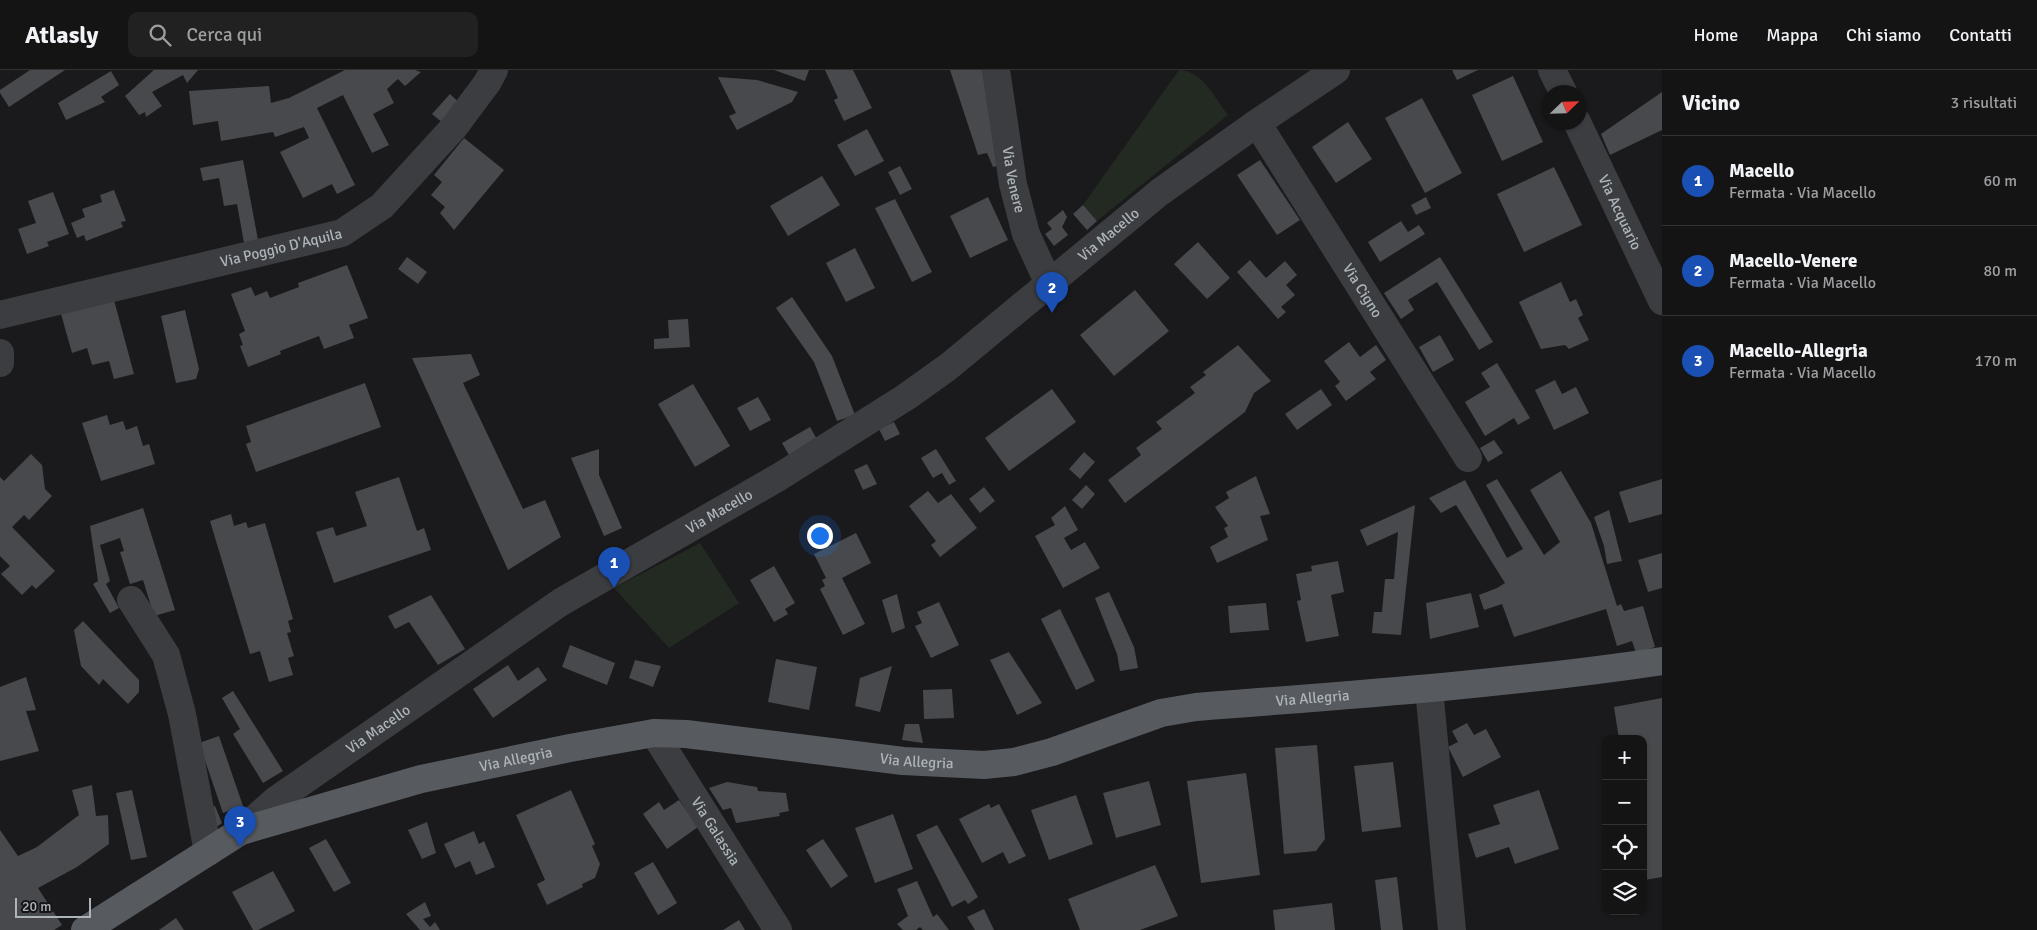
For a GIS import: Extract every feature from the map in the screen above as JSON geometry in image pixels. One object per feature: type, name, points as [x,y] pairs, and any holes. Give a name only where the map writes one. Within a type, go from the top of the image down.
[{"type":"main road","name":"Via Allegria","points":[[241,830],[421,779],[570,748],[654,733],[686,734],[903,760],[984,765],[1014,762],[1052,752],[1161,713],[1196,707],[1429,689],[1595,671],[1662,661]]},
{"type":"main road","name":"Via Macello","points":[[85,930],[241,830]]},
{"type":"street","name":"Via Poggio D'Aquila","points":[[0,315],[342,233],[382,206],[455,126],[487,83],[494,70]]},
{"type":"street","name":"Via Venere","points":[[996,70],[1013,184],[1026,234],[1050,284]]},
{"type":"street","name":"Via Macello","points":[[241,830],[276,800],[561,602],[780,477],[876,417],[948,367],[1160,192],[1336,70]]},
{"type":"street","points":[[1552,70],[1559,85]]},
{"type":"street","name":"Via Cigno","points":[[1257,123],[1468,458]]},
{"type":"street","name":"Via Acquario","points":[[1581,130],[1662,301]]},
{"type":"street","points":[[0,353],[0,363]]},
{"type":"street","points":[[131,600],[166,656],[182,714],[208,852]]},
{"type":"street","points":[[1429,689],[1452,930]]},
{"type":"street","name":"Via Galassia","points":[[654,733],[778,930]]},
{"type":"shaded area","points":[[1179,70],[1187,71],[1201,80],[1213,93],[1228,115],[1097,221],[1083,205]]},
{"type":"shaded area","points":[[700,543],[739,603],[669,648],[614,588]]},
{"type":"building","points":[[30,70],[65,70],[9,107],[0,90]]},
{"type":"building","points":[[154,70],[198,70],[187,83],[183,75],[152,92],[162,106],[146,117],[145,112],[139,115],[125,96]]},
{"type":"building","points":[[345,70],[415,70],[421,72],[405,86],[398,79],[387,89],[394,103],[373,114],[389,145],[372,153],[343,95],[317,108],[355,185],[337,194],[332,184],[303,198],[280,152],[309,138],[304,127],[275,137],[273,132],[221,141],[218,121],[193,125],[189,91],[269,86],[271,103],[289,98]]},
{"type":"building","points":[[774,70],[809,70],[805,81]]},
{"type":"building","points":[[825,70],[853,70],[872,108],[844,121],[834,100],[838,98]]},
{"type":"building","points":[[950,70],[984,70],[1001,165],[993,167],[987,153],[978,155]]},
{"type":"building","points":[[1452,70],[1478,70],[1457,80]]},
{"type":"building","points":[[111,71],[119,85],[101,97],[105,102],[66,120],[58,103]]},
{"type":"building","points":[[1513,76],[1543,142],[1502,161],[1472,95]]},
{"type":"building","points":[[718,77],[757,80],[798,92],[792,102],[737,130],[729,116],[736,113]]},
{"type":"building","points":[[1662,92],[1662,130],[1610,155],[1601,134]]},
{"type":"building","points":[[450,94],[462,105],[444,124],[432,114]]},
{"type":"building","points":[[1422,98],[1462,173],[1425,193],[1385,118]]},
{"type":"building","points":[[1348,122],[1372,159],[1336,183],[1312,147]]},
{"type":"building","points":[[867,129],[884,161],[855,176],[837,145]]},
{"type":"building","points":[[464,138],[504,170],[454,230],[440,213],[445,207],[431,195],[442,182],[434,175]]},
{"type":"building","points":[[243,160],[258,240],[244,243],[237,204],[224,206],[219,178],[203,181],[200,168]]},
{"type":"building","points":[[1260,160],[1300,220],[1277,235],[1237,175]]},
{"type":"building","points":[[900,166],[912,189],[900,195],[888,172]]},
{"type":"building","points":[[1554,167],[1582,225],[1524,252],[1497,194]]},
{"type":"building","points":[[822,176],[840,205],[788,236],[770,206]]},
{"type":"building","points":[[114,190],[126,221],[121,222],[123,227],[86,241],[84,235],[77,238],[71,223],[85,217],[82,209],[102,202],[100,195]]},
{"type":"building","points":[[53,192],[69,234],[47,242],[49,246],[27,254],[18,229],[36,223],[28,201]]},
{"type":"building","points":[[988,197],[1008,240],[970,258],[950,216]]},
{"type":"building","points":[[1426,197],[1431,208],[1416,215],[1411,205]]},
{"type":"building","points":[[895,199],[932,272],[912,282],[875,208]]},
{"type":"building","points":[[1083,205],[1097,221],[1087,230],[1073,214]]},
{"type":"building","points":[[1063,210],[1067,217],[1062,227],[1068,235],[1054,246],[1045,234],[1052,229],[1047,223]]},
{"type":"building","points":[[1401,221],[1408,232],[1419,225],[1425,234],[1380,262],[1368,242]]},
{"type":"building","points":[[1198,242],[1230,278],[1207,299],[1174,264]]},
{"type":"building","points":[[855,248],[875,288],[846,302],[826,263]]},
{"type":"building","points":[[407,257],[427,272],[418,284],[398,269]]},
{"type":"building","points":[[1440,257],[1493,342],[1479,350],[1437,282],[1408,300],[1414,310],[1401,319],[1384,293]]},
{"type":"building","points":[[1250,260],[1266,278],[1285,261],[1297,275],[1286,285],[1295,295],[1281,307],[1286,312],[1278,319],[1237,272]]},
{"type":"building","points":[[347,265],[368,318],[349,325],[354,338],[324,349],[319,336],[280,351],[281,354],[248,367],[240,346],[243,345],[239,334],[245,331],[231,294],[251,287],[255,296],[267,291],[270,298],[299,287],[298,283]]},
{"type":"building","points":[[1561,282],[1570,302],[1576,299],[1583,315],[1578,318],[1589,340],[1569,349],[1565,345],[1541,349],[1519,302]]},
{"type":"building","points":[[1135,290],[1169,331],[1114,376],[1080,335]]},
{"type":"building","points":[[792,297],[832,356],[855,415],[837,421],[814,362],[776,308]]},
{"type":"building","points":[[114,300],[134,374],[114,379],[109,361],[92,365],[87,348],[72,353],[61,314]]},
{"type":"building","points":[[185,310],[199,369],[196,379],[176,383],[161,316]]},
{"type":"building","points":[[688,319],[690,347],[654,349],[654,339],[669,338],[668,320]]},
{"type":"building","points":[[1440,335],[1454,360],[1433,372],[1419,347]]},
{"type":"building","points":[[1349,342],[1360,357],[1376,345],[1386,360],[1370,372],[1376,379],[1346,401],[1335,386],[1340,382],[1324,361]]},
{"type":"building","points":[[1238,345],[1271,381],[1254,393],[1245,412],[1125,503],[1108,480],[1141,455],[1136,448],[1162,429],[1156,422],[1195,393],[1190,387],[1206,375],[1203,372]]},
{"type":"building","points":[[471,354],[480,375],[463,383],[523,509],[545,500],[561,537],[508,570],[412,358]]},
{"type":"building","points":[[1497,363],[1530,418],[1518,425],[1514,418],[1485,436],[1465,402],[1490,387],[1481,373]]},
{"type":"building","points":[[1555,380],[1562,394],[1576,387],[1589,413],[1554,430],[1535,390]]},
{"type":"building","points":[[365,383],[381,427],[256,472],[246,444],[251,442],[246,426]]},
{"type":"building","points":[[693,384],[730,446],[695,467],[658,404]]},
{"type":"building","points":[[1052,389],[1076,422],[1009,471],[985,438]]},
{"type":"building","points":[[1321,389],[1332,405],[1297,430],[1285,414]]},
{"type":"building","points":[[758,397],[771,420],[750,431],[737,408]]},
{"type":"building","points":[[107,415],[110,425],[123,421],[126,430],[137,426],[143,446],[149,444],[155,464],[101,481],[82,423]]},
{"type":"building","points":[[894,422],[900,434],[885,441],[879,429]]},
{"type":"building","points":[[810,427],[818,441],[790,457],[782,443]]},
{"type":"building","points":[[1494,440],[1503,453],[1488,462],[1480,448]]},
{"type":"building","points":[[599,449],[599,475],[622,528],[604,536],[571,458]]},
{"type":"building","points":[[936,449],[956,481],[949,485],[942,473],[933,478],[921,458]]},
{"type":"building","points":[[1084,452],[1095,462],[1080,479],[1069,469]]},
{"type":"building","points":[[31,454],[42,465],[45,489],[52,496],[29,520],[24,515],[12,527],[55,571],[36,589],[32,585],[22,595],[1,574],[10,566],[0,556],[0,477],[4,481]]},
{"type":"building","points":[[867,464],[877,484],[863,490],[854,470]]},
{"type":"building","points":[[1561,471],[1591,523],[1617,606],[1621,604],[1624,611],[1643,606],[1655,647],[1636,653],[1632,641],[1617,646],[1606,609],[1514,637],[1502,604],[1484,610],[1479,595],[1505,583],[1456,505],[1441,513],[1429,498],[1465,480],[1507,558],[1523,549],[1486,485],[1497,479],[1544,555],[1560,542],[1530,490]]},
{"type":"building","points":[[1256,476],[1270,514],[1260,516],[1268,540],[1217,563],[1210,547],[1228,537],[1224,528],[1228,526],[1215,507],[1229,498],[1226,492]]},
{"type":"building","points":[[399,477],[417,531],[424,528],[431,550],[334,583],[316,532],[333,527],[336,536],[367,526],[355,492]]},
{"type":"building","points":[[1662,479],[1662,514],[1629,523],[1619,492]]},
{"type":"building","points":[[1086,485],[1095,494],[1082,509],[1072,500]]},
{"type":"building","points":[[984,487],[995,501],[980,513],[969,499]]},
{"type":"building","points":[[928,491],[938,503],[951,494],[977,528],[940,557],[931,545],[936,541],[909,506]]},
{"type":"building","points":[[1415,505],[1401,635],[1372,633],[1374,612],[1382,612],[1385,579],[1394,579],[1398,532],[1367,546],[1360,530]]},
{"type":"building","points":[[1065,506],[1078,530],[1064,538],[1071,550],[1085,542],[1100,568],[1063,588],[1035,536],[1055,525],[1051,518]]},
{"type":"building","points":[[143,508],[175,610],[154,616],[143,580],[130,584],[120,552],[124,551],[120,538],[100,545],[110,581],[106,584],[119,608],[110,613],[93,584],[98,581],[90,526]]},
{"type":"building","points":[[1609,510],[1622,561],[1607,564],[1604,546],[1594,517]]},
{"type":"building","points":[[231,514],[234,526],[246,522],[248,528],[265,523],[293,619],[288,621],[291,632],[287,633],[294,656],[288,658],[293,675],[269,682],[260,651],[250,654],[210,521]]},
{"type":"building","points":[[856,533],[871,563],[842,578],[865,624],[843,635],[820,589],[825,586],[822,580],[826,578],[814,554]]},
{"type":"building","points":[[1662,553],[1662,588],[1648,592],[1638,560]]},
{"type":"building","points":[[1338,561],[1344,592],[1331,595],[1339,636],[1306,642],[1297,601],[1301,600],[1296,574],[1312,571],[1311,566]]},
{"type":"building","points":[[774,566],[795,603],[785,609],[788,614],[774,622],[750,580]]},
{"type":"building","points":[[1109,592],[1134,647],[1138,668],[1120,671],[1117,654],[1095,598]]},
{"type":"building","points":[[1471,593],[1479,627],[1430,639],[1426,603]]},
{"type":"building","points":[[897,594],[905,628],[892,633],[882,600]]},
{"type":"building","points":[[431,595],[465,649],[438,665],[409,622],[395,629],[388,616]]},
{"type":"building","points":[[939,602],[959,645],[931,658],[915,626],[922,623],[917,612]]},
{"type":"building","points":[[1266,603],[1269,630],[1230,633],[1228,606]]},
{"type":"building","points":[[1060,609],[1095,681],[1076,690],[1041,619]]},
{"type":"building","points":[[83,621],[139,680],[139,692],[128,704],[103,679],[99,685],[81,666],[74,630]]},
{"type":"building","points":[[570,645],[615,663],[607,685],[562,667]]},
{"type":"building","points":[[1009,652],[1042,703],[1017,715],[990,660]]},
{"type":"building","points":[[776,659],[817,667],[809,710],[768,702]]},
{"type":"building","points":[[635,660],[661,666],[653,687],[629,678]]},
{"type":"building","points":[[508,665],[518,681],[538,667],[547,680],[493,718],[473,689]]},
{"type":"building","points":[[892,666],[880,712],[855,706],[860,678]]},
{"type":"building","points":[[26,677],[36,710],[26,711],[39,751],[0,761],[0,687]]},
{"type":"building","points":[[952,689],[954,718],[924,719],[923,690]]},
{"type":"building","points":[[233,691],[283,771],[263,783],[233,734],[240,729],[222,698]]},
{"type":"building","points":[[1662,698],[1662,877],[1647,880],[1647,735],[1618,735],[1614,707]]},
{"type":"building","points":[[1467,723],[1474,735],[1486,729],[1501,757],[1463,777],[1448,747],[1458,742],[1452,731]]},
{"type":"building","points":[[905,724],[919,724],[923,743],[902,740]]},
{"type":"building","points":[[219,736],[243,806],[223,813],[199,743]]},
{"type":"building","points":[[1317,745],[1325,839],[1316,851],[1284,854],[1275,748]]},
{"type":"building","points":[[1393,762],[1401,827],[1362,832],[1354,766]]},
{"type":"building","points":[[1246,773],[1260,875],[1201,883],[1187,781]]},
{"type":"building","points":[[1149,781],[1161,825],[1116,838],[1103,793]]},
{"type":"building","points":[[727,782],[757,787],[758,791],[786,793],[789,811],[779,813],[780,816],[736,823],[731,808],[723,810],[709,788]]},
{"type":"building","points":[[92,785],[96,816],[108,815],[109,844],[77,867],[38,888],[62,925],[54,930],[0,930],[0,830],[18,856],[37,847],[79,815],[72,790]]},
{"type":"building","points":[[132,790],[147,857],[131,860],[116,793]]},
{"type":"building","points":[[571,790],[595,844],[592,846],[600,864],[595,878],[582,884],[583,887],[547,905],[537,884],[545,880],[516,815]]},
{"type":"building","points":[[1539,790],[1559,849],[1515,864],[1509,847],[1476,858],[1468,834],[1500,824],[1493,805]]},
{"type":"building","points":[[1076,795],[1093,844],[1049,860],[1031,810]]},
{"type":"building","points":[[679,800],[698,827],[667,849],[643,814],[659,802],[664,810]]},
{"type":"building","points":[[989,804],[991,808],[999,804],[1026,856],[1009,864],[1003,852],[982,863],[959,819]]},
{"type":"building","points":[[215,806],[222,823],[212,830],[207,809]]},
{"type":"building","points":[[893,814],[913,869],[875,883],[855,828]]},
{"type":"building","points":[[427,822],[436,853],[422,859],[408,830]]},
{"type":"building","points":[[937,825],[978,897],[968,904],[965,900],[952,907],[916,835]]},
{"type":"building","points":[[474,831],[479,844],[484,841],[495,867],[476,875],[470,861],[455,868],[444,844]]},
{"type":"building","points":[[326,839],[351,883],[334,892],[309,848]]},
{"type":"building","points":[[823,839],[848,876],[831,888],[806,850]]},
{"type":"building","points":[[653,862],[677,903],[658,915],[634,873]]},
{"type":"building","points":[[1155,865],[1178,916],[1140,930],[1080,930],[1068,899]]},
{"type":"building","points":[[273,871],[295,911],[258,930],[253,930],[232,892]]},
{"type":"building","points":[[1397,877],[1403,930],[1381,930],[1375,880]]},
{"type":"building","points":[[917,881],[933,917],[937,914],[949,930],[923,930],[920,927],[916,930],[903,930],[897,924],[908,916],[897,889]]},
{"type":"building","points":[[425,902],[431,916],[423,919],[430,927],[435,922],[440,930],[420,930],[406,914]]},
{"type":"building","points":[[1332,903],[1335,930],[1275,930],[1273,910]]},
{"type":"building","points":[[984,909],[994,930],[975,930],[967,917]]},
{"type":"building","points":[[176,918],[184,930],[159,930]]},
{"type":"building","points":[[739,920],[745,930],[723,930]]},
{"type":"place","name":"Macello-Venere","points":[[1052,313]]},
{"type":"place","name":"Macello","points":[[614,588]]},
{"type":"place","name":"Macello-Allegria","points":[[240,847]]}]
